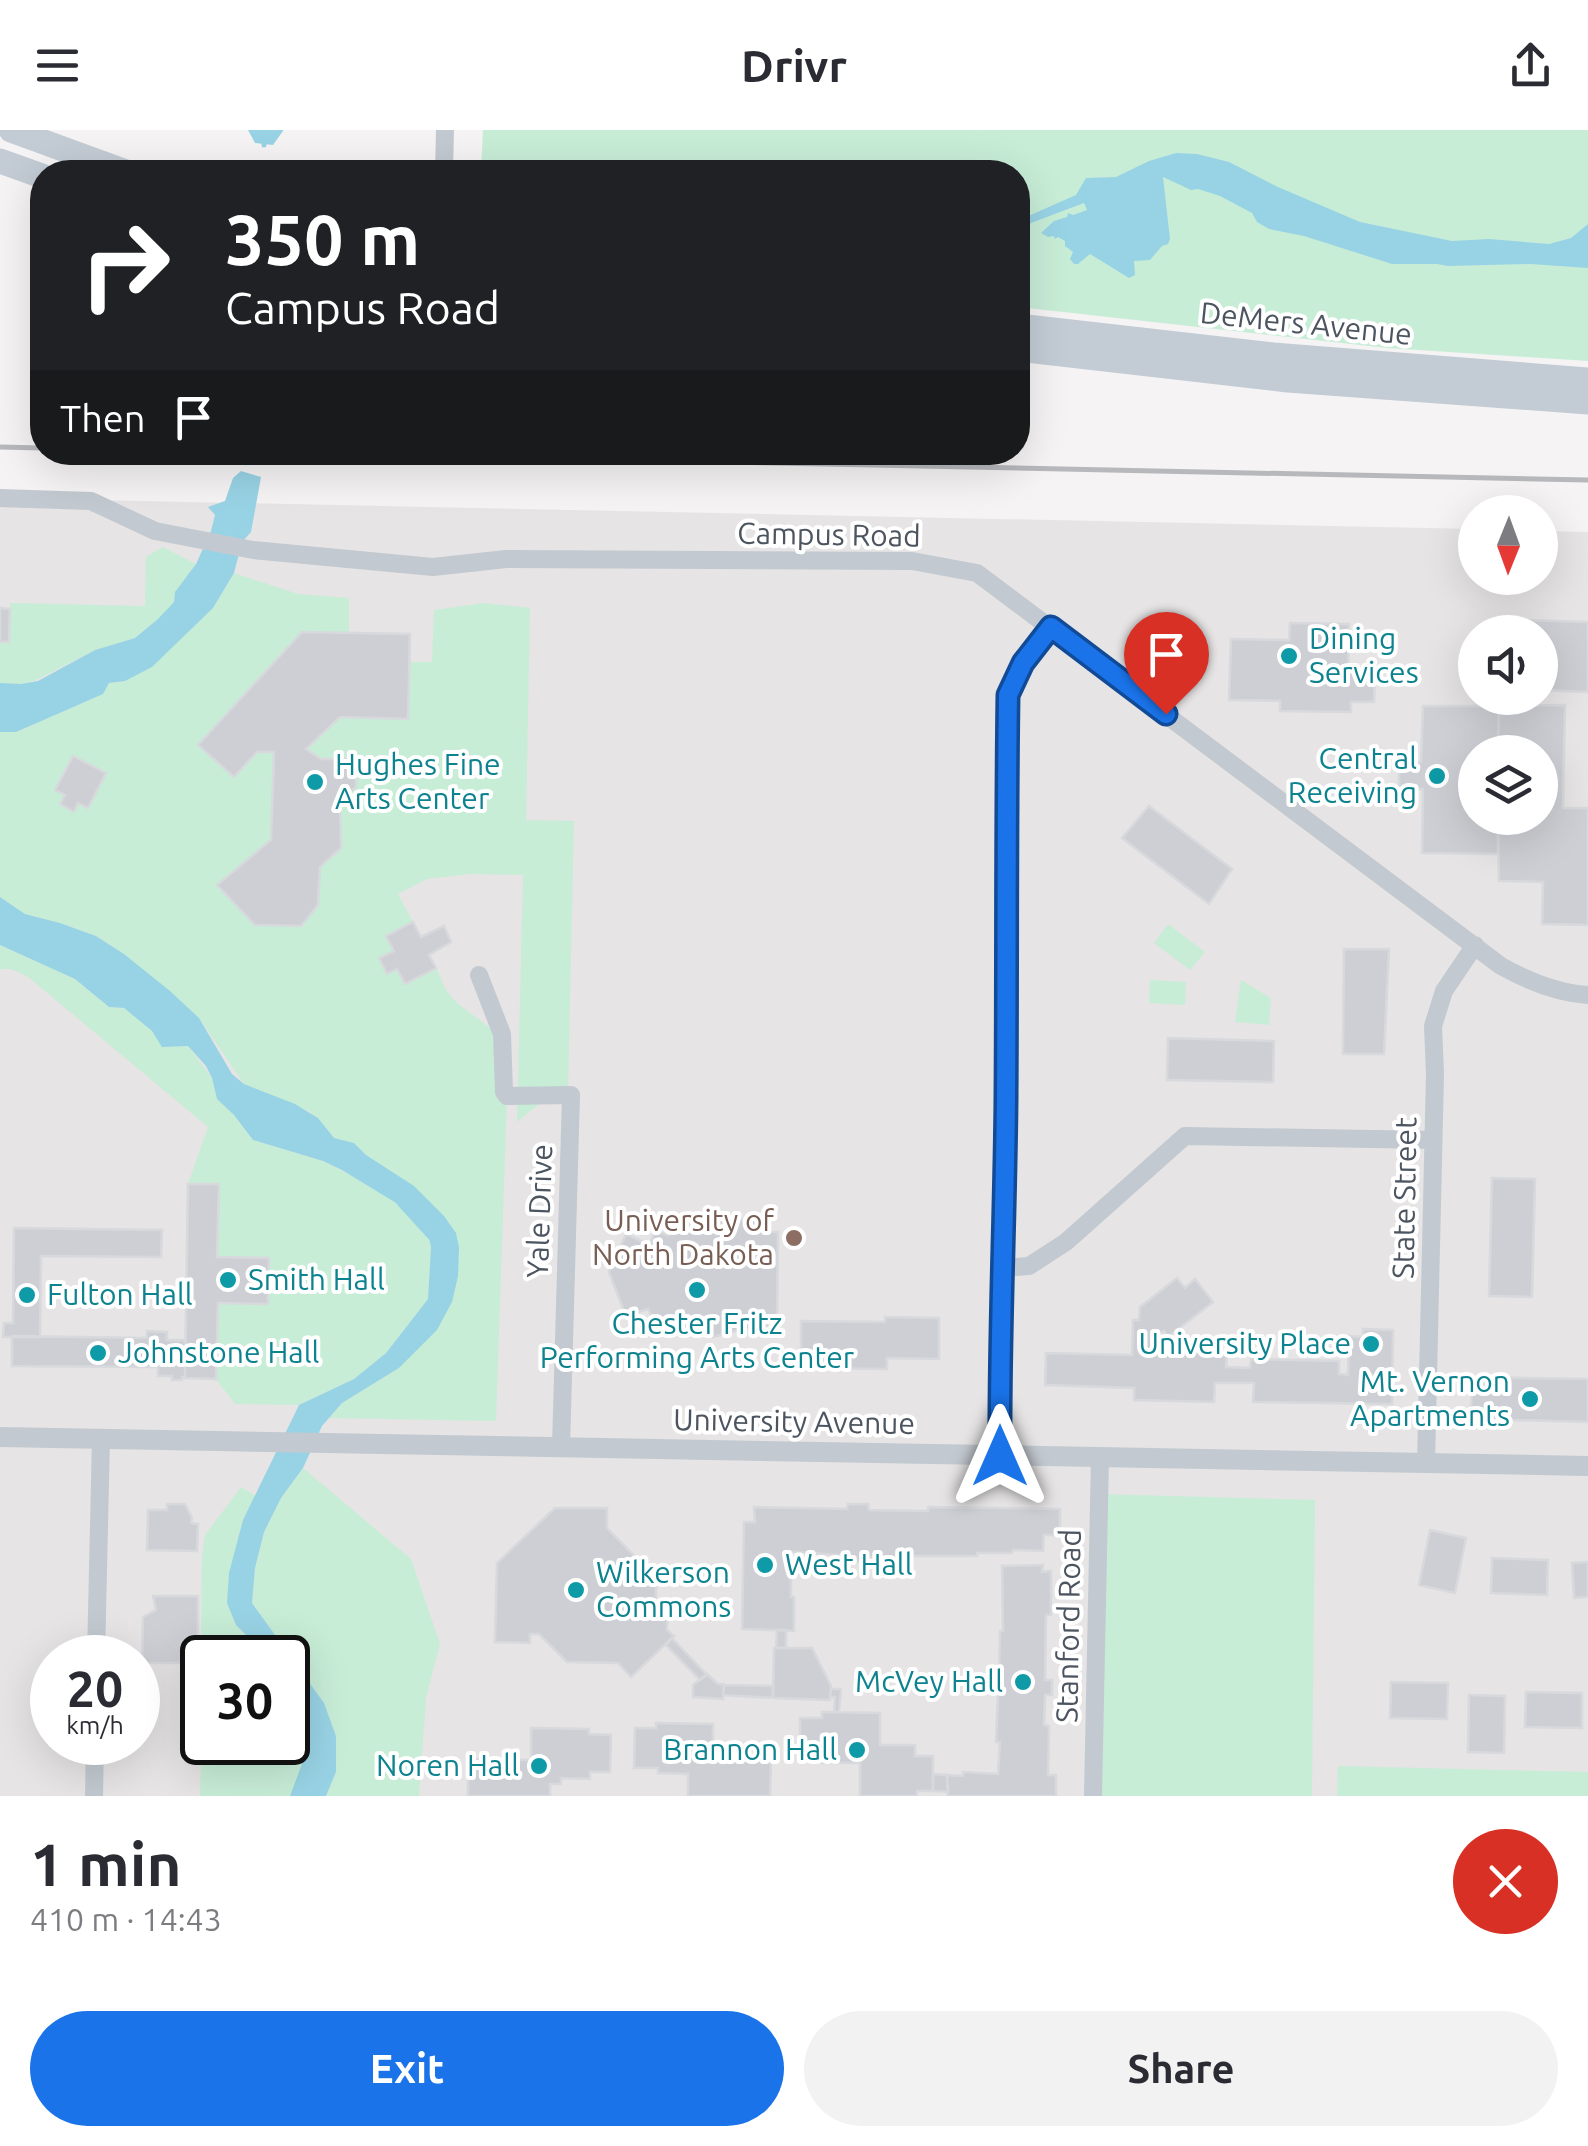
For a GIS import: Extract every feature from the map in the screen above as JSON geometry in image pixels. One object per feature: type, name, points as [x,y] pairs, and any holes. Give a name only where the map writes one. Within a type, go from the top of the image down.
[{"type":"main road","points":[[12,130],[93,160]]},
{"type":"main road","points":[[0,161],[30,172]]},
{"type":"main road","name":"DeMers Avenue","points":[[1030,327],[1273,356],[1588,380]]},
{"type":"main road","name":"DeMers Avenue","points":[[1030,350],[1288,380],[1588,402]]},
{"type":"street","points":[[444,130],[444,160]]},
{"type":"street","name":"Campus Road","points":[[0,498],[91,502],[155,531],[254,550],[432,566],[506,559],[912,561],[977,573],[1501,966],[1534,984],[1588,994]]},
{"type":"street","points":[[1000,1456],[1008,695],[1023,663],[1051,627]]},
{"type":"street","name":"State Street","points":[[1426,1464],[1433,1026],[1444,991],[1475,946]]},
{"type":"street","name":"Yale Drive","points":[[479,975],[502,1034],[506,1096],[570,1096],[561,1447]]},
{"type":"street","points":[[1001,1268],[1030,1266],[1066,1242],[1185,1136],[1433,1140]]},
{"type":"street","name":"University Avenue","points":[[0,1436],[1588,1466]]},
{"type":"street","points":[[96,1635],[100,1438]]},
{"type":"street","name":"Stanford Road","points":[[1093,1796],[1100,1457]]},
{"type":"street","points":[[94,1796],[95,1765]]},
{"type":"shaded area","name":"University of North Dakota","points":[[0,498],[1458,529],[1458,595],[1558,595],[1558,531],[1588,532],[1588,1796],[0,1796]]},
{"type":"green space","points":[[483,130],[1588,130],[1588,361],[1387,348],[1030,308],[1030,160],[482,160]]},
{"type":"green space","points":[[163,547],[196,564],[159,619],[135,638],[95,650],[34,681],[0,683],[0,642],[9,641],[10,603],[145,606],[146,557]]},
{"type":"green space","points":[[234,573],[298,594],[349,598],[349,633],[302,633],[198,744],[234,777],[257,752],[274,752],[271,840],[218,885],[255,925],[301,926],[320,867],[341,848],[340,801],[356,787],[356,759],[321,759],[306,749],[340,717],[408,719],[410,662],[432,662],[434,610],[484,603],[530,608],[526,820],[574,821],[568,1090],[544,1100],[517,1122],[523,875],[470,874],[427,879],[398,894],[413,922],[386,936],[394,951],[379,959],[387,973],[397,969],[405,984],[436,968],[457,1003],[497,1033],[507,1096],[496,1421],[328,1418],[342,1403],[399,1368],[456,1233],[354,1144],[334,1138],[310,1112],[244,1084],[199,1018],[124,954],[96,936],[25,914],[0,897],[0,731],[16,732],[109,683],[125,681],[213,608]]},
{"type":"green space","points":[[1168,924],[1205,952],[1190,970],[1154,943]]},
{"type":"green space","points":[[0,945],[75,979],[109,1007],[124,1008],[152,1031],[188,1046],[212,1078],[217,1099],[253,1140],[323,1161],[390,1195],[427,1229],[431,1247],[428,1299],[386,1353],[354,1379],[299,1405],[235,1404],[216,1379],[218,1303],[268,1303],[269,1259],[217,1257],[219,1185],[188,1184],[208,1127],[27,976],[0,969]]},
{"type":"green space","points":[[1150,980],[1186,982],[1185,1005],[1149,1003]]},
{"type":"green space","points":[[1241,980],[1271,998],[1269,1025],[1235,1022]]},
{"type":"green space","points":[[303,1468],[411,1559],[440,1644],[426,1698],[419,1796],[326,1796],[336,1772],[336,1736],[324,1703],[310,1684],[310,1635],[275,1635],[252,1603],[264,1532],[281,1498]]},
{"type":"green space","points":[[241,1487],[256,1496],[243,1520],[236,1625],[246,1635],[201,1633],[205,1535]]},
{"type":"green space","points":[[1099,1494],[1315,1500],[1312,1796],[1093,1796]]},
{"type":"green space","points":[[201,1765],[301,1765],[290,1796],[200,1796]]},
{"type":"green space","points":[[1338,1766],[1588,1772],[1588,1796],[1337,1796]]},
{"type":"water","points":[[248,130],[283,131],[273,145],[255,143]]},
{"type":"water","points":[[1176,153],[1229,162],[1360,222],[1452,241],[1489,239],[1549,244],[1571,238],[1588,224],[1588,268],[1392,264],[1269,229],[1257,222],[1252,213],[1220,196],[1191,190],[1163,177],[1170,239],[1150,260],[1134,261],[1135,275],[1129,278],[1090,254],[1074,264],[1070,259],[1073,252],[1065,241],[1041,233],[1068,213],[1087,210],[1084,203],[1030,225],[1030,215],[1076,195],[1086,178],[1116,177]]},
{"type":"water","points":[[241,471],[261,477],[251,532],[242,542],[234,573],[213,608],[152,667],[125,681],[109,683],[103,694],[16,732],[0,732],[0,683],[38,681],[95,650],[135,638],[174,602],[175,592],[196,564],[211,531],[215,515],[208,507],[225,501],[233,478]]},
{"type":"water","points":[[0,897],[25,914],[96,936],[124,954],[199,1018],[232,1074],[244,1084],[295,1104],[318,1118],[334,1138],[354,1143],[414,1186],[456,1233],[458,1276],[452,1302],[437,1330],[399,1368],[342,1403],[322,1426],[303,1468],[281,1498],[264,1532],[252,1603],[275,1635],[246,1635],[236,1625],[227,1603],[229,1573],[243,1520],[299,1405],[354,1379],[386,1353],[428,1299],[431,1247],[427,1230],[401,1206],[342,1170],[253,1140],[217,1099],[206,1066],[188,1046],[162,1047],[152,1031],[124,1008],[109,1007],[75,979],[0,945]]},
{"type":"water","points":[[310,1684],[324,1703],[336,1736],[336,1772],[326,1796],[290,1796],[302,1765],[310,1765]]},
{"type":"building","points":[[0,608],[10,609],[9,642],[0,642]]},
{"type":"building","points":[[1558,621],[1588,622],[1588,692],[1558,691]]},
{"type":"building","name":"Dining Services","points":[[1290,623],[1349,624],[1348,672],[1375,672],[1374,702],[1351,702],[1351,712],[1280,711],[1280,701],[1229,700],[1231,639],[1289,640]]},
{"type":"building","name":"Hughes Fine Arts Center","points":[[302,632],[410,634],[408,719],[340,717],[306,749],[321,759],[356,759],[356,787],[340,801],[341,848],[320,867],[318,905],[301,926],[255,925],[217,885],[271,840],[274,752],[257,752],[234,777],[198,745]]},
{"type":"building","points":[[1558,705],[1565,705],[1563,808],[1588,808],[1588,925],[1542,924],[1543,882],[1499,881],[1498,835],[1558,835],[1558,735],[1498,735],[1499,715],[1558,715]]},
{"type":"building","name":"Central Receiving","points":[[1423,706],[1458,706],[1458,715],[1499,715],[1498,735],[1458,735],[1458,835],[1498,835],[1498,854],[1422,853],[1423,789],[1399,789],[1399,762],[1421,762]]},
{"type":"building","points":[[73,756],[106,773],[88,808],[78,803],[74,812],[60,804],[65,795],[55,790]]},
{"type":"building","points":[[1149,806],[1232,869],[1209,904],[1122,838]]},
{"type":"building","points":[[413,922],[421,937],[444,926],[451,942],[429,955],[436,968],[405,984],[397,969],[387,974],[379,958],[394,951],[386,936]]},
{"type":"building","points":[[1344,949],[1389,949],[1384,1054],[1343,1054]]},
{"type":"building","points":[[1168,1038],[1274,1041],[1273,1082],[1167,1080]]},
{"type":"building","points":[[1492,1178],[1535,1179],[1532,1297],[1489,1296]]},
{"type":"building","name":"Smith Hall","points":[[188,1184],[219,1184],[217,1257],[269,1258],[268,1304],[218,1303],[216,1379],[185,1378]]},
{"type":"building","name":"Chester Fritz Performing Arts Center","points":[[715,1210],[738,1220],[765,1220],[765,1232],[778,1232],[777,1317],[766,1316],[767,1329],[743,1329],[713,1337],[707,1328],[674,1331],[666,1319],[655,1323],[648,1309],[626,1316],[609,1272],[626,1234],[650,1245],[655,1230],[668,1235],[671,1224],[708,1227]]},
{"type":"building","name":"Fulton Hall","points":[[14,1228],[162,1230],[161,1257],[41,1256],[40,1337],[3,1337],[4,1323],[13,1323]]},
{"type":"building","name":"University Place","points":[[1177,1278],[1185,1288],[1195,1279],[1213,1302],[1168,1337],[1164,1331],[1158,1335],[1158,1351],[1227,1353],[1226,1367],[1250,1368],[1251,1359],[1339,1361],[1339,1374],[1348,1375],[1349,1336],[1363,1337],[1363,1329],[1393,1330],[1392,1404],[1253,1402],[1254,1383],[1215,1383],[1214,1402],[1134,1400],[1134,1388],[1045,1385],[1046,1353],[1132,1355],[1133,1320],[1139,1320],[1140,1307]]},
{"type":"building","points":[[885,1317],[939,1318],[939,1359],[887,1358],[887,1369],[801,1368],[801,1321],[885,1322]]},
{"type":"building","name":"Johnstone Hall","points":[[147,1331],[167,1332],[167,1340],[185,1340],[185,1378],[158,1376],[158,1367],[12,1366],[12,1336],[147,1338]]},
{"type":"building","name":"Mt. Vernon Apartments","points":[[1472,1377],[1588,1379],[1588,1422],[1471,1419]]},
{"type":"building","points":[[167,1504],[185,1504],[191,1523],[198,1524],[197,1551],[147,1550],[148,1510],[167,1510]]},
{"type":"building","name":"West Hall","points":[[848,1504],[868,1504],[869,1510],[1060,1509],[1060,1535],[1044,1535],[1043,1551],[1013,1550],[977,1556],[865,1557],[865,1562],[858,1562],[848,1561],[849,1556],[787,1551],[794,1631],[742,1629],[744,1522],[755,1522],[754,1507],[847,1509]]},
{"type":"building","name":"Wilkerson Commons","points":[[555,1508],[607,1508],[607,1528],[656,1578],[656,1602],[668,1601],[667,1630],[674,1636],[631,1677],[618,1663],[567,1662],[539,1634],[530,1634],[530,1643],[495,1642],[497,1563]]},
{"type":"building","points":[[1430,1530],[1466,1538],[1455,1593],[1419,1585]]},
{"type":"building","points":[[1492,1558],[1548,1560],[1547,1595],[1491,1593]]},
{"type":"building","points":[[1588,1562],[1588,1597],[1574,1598],[1572,1563]]},
{"type":"building","name":"McVey Hall","points":[[1043,1565],[1042,1572],[1051,1571],[1045,1680],[1052,1680],[1052,1695],[1045,1695],[1044,1725],[1049,1726],[1048,1775],[1056,1775],[1056,1796],[948,1796],[947,1775],[998,1774],[998,1693],[993,1692],[994,1679],[999,1679],[1003,1631],[1002,1566]]},
{"type":"building","points":[[153,1596],[198,1596],[198,1635],[180,1635],[180,1663],[160,1663],[160,1635],[143,1635],[143,1617],[156,1610]]},
{"type":"building","points":[[777,1630],[786,1630],[786,1648],[776,1648]]},
{"type":"building","points":[[672,1638],[707,1675],[700,1680],[666,1645]]},
{"type":"building","points":[[774,1648],[812,1648],[831,1686],[830,1700],[773,1698]]},
{"type":"building","points":[[707,1674],[718,1684],[724,1684],[723,1699],[693,1697],[693,1685]]},
{"type":"building","points":[[1391,1682],[1448,1683],[1447,1719],[1390,1718]]},
{"type":"building","points":[[724,1685],[773,1686],[773,1698],[723,1695]]},
{"type":"building","points":[[831,1689],[841,1689],[839,1712],[834,1712]]},
{"type":"building","points":[[1526,1692],[1582,1693],[1582,1728],[1525,1727]]},
{"type":"building","points":[[1469,1695],[1505,1696],[1504,1753],[1468,1752]]},
{"type":"building","name":"Brannon Hall","points":[[822,1712],[880,1713],[880,1745],[915,1745],[915,1756],[933,1756],[933,1791],[917,1791],[917,1796],[860,1796],[860,1763],[822,1763],[822,1757],[800,1757],[800,1718],[822,1718]]},
{"type":"building","points":[[656,1723],[713,1724],[713,1752],[750,1753],[750,1759],[771,1760],[770,1796],[688,1796],[688,1774],[634,1768],[635,1728],[656,1728]]},
{"type":"building","name":"Noren Hall","points":[[531,1728],[589,1729],[589,1734],[611,1735],[610,1772],[590,1772],[590,1779],[561,1778],[561,1784],[550,1784],[550,1796],[468,1796],[468,1759],[531,1760]]},
{"type":"building","points":[[933,1774],[947,1775],[948,1792],[933,1791]]},
{"type":"waterway","points":[[264,130],[264,145]]},
{"type":"waterway","points":[[399,1203],[432,1239]]},
{"type":"railway","points":[[0,447],[30,448]]},
{"type":"railway","points":[[872,465],[1588,480]]},
{"type":"place","name":"Dining Services","points":[[1289,656]]},
{"type":"place","name":"Central Receiving","points":[[1437,776]]},
{"type":"place","name":"Hughes Fine Arts Center","points":[[315,782]]},
{"type":"place","name":"University of North Dakota","points":[[794,1238]]},
{"type":"place","name":"Smith Hall","points":[[228,1280]]},
{"type":"place","name":"Chester Fritz Performing Arts Center","points":[[697,1290]]},
{"type":"place","name":"Fulton Hall","points":[[27,1295]]},
{"type":"place","name":"University Place","points":[[1371,1344]]},
{"type":"place","name":"Johnstone Hall","points":[[98,1353]]},
{"type":"place","name":"Mt. Vernon Apartments","points":[[1530,1399]]},
{"type":"place","name":"West Hall","points":[[765,1565]]},
{"type":"place","name":"Wilkerson Commons","points":[[576,1590]]},
{"type":"place","name":"McVey Hall","points":[[1023,1682]]},
{"type":"place","name":"Brannon Hall","points":[[857,1750]]},
{"type":"place","name":"Noren Hall","points":[[539,1766]]},
{"type":"route","points":[[1000,1456],[1008,695],[1023,663],[1051,627],[1166,714]]}]
